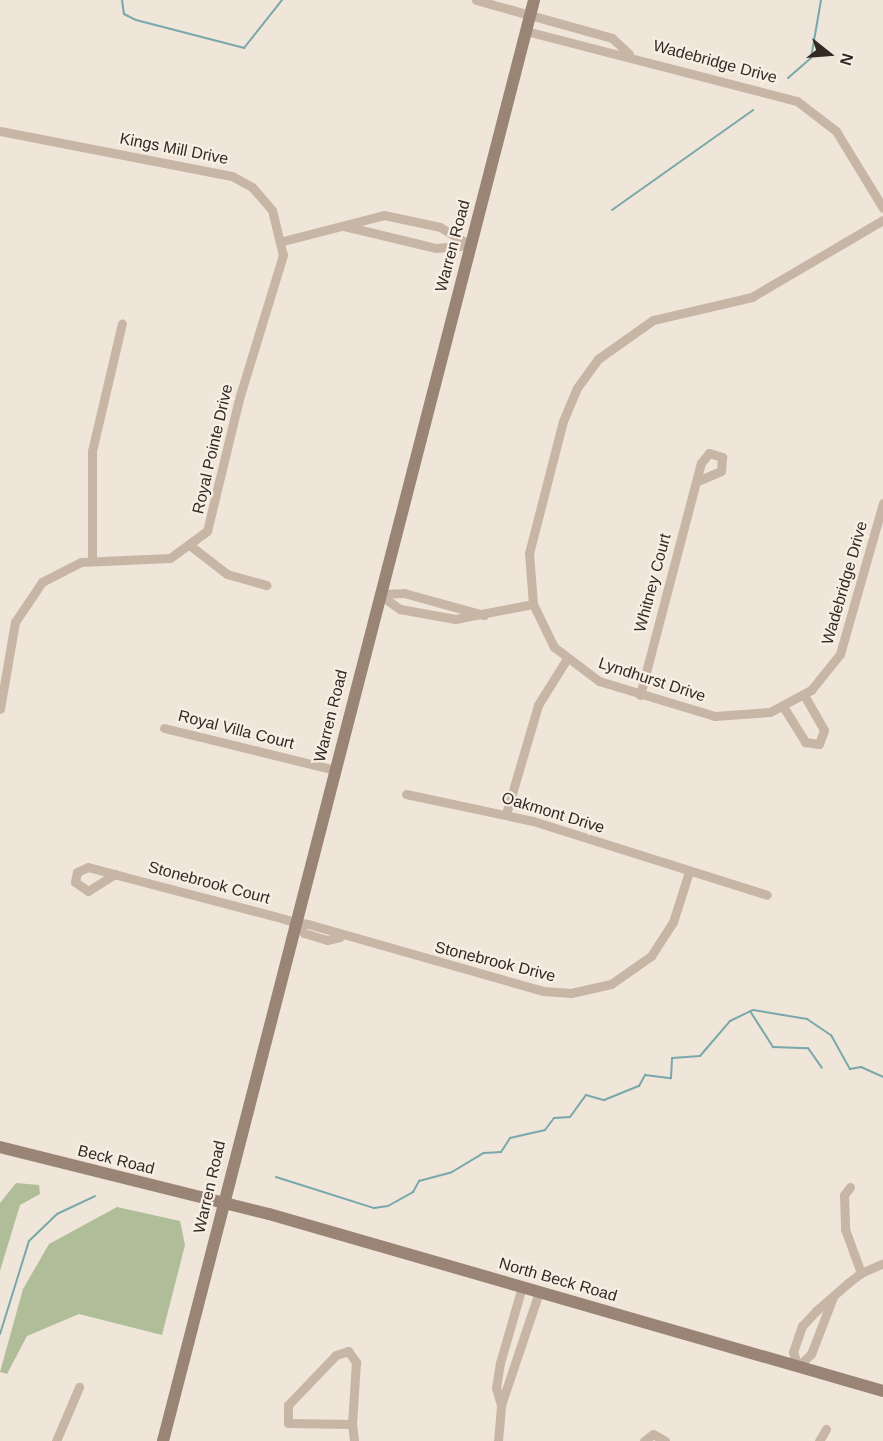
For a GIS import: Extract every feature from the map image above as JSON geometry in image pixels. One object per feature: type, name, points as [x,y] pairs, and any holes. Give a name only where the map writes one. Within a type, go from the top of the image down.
[{"type":"street","name":"Wadebridge Drive","points":[[476,0],[612,38],[629,54]]},
{"type":"street","name":"Warren Road","points":[[163,1441],[379,594],[534,0]]},
{"type":"street","name":"Wadebridge Drive","points":[[526,30],[608,55],[629,54],[784,96],[812,110],[842,139],[883,208]]},
{"type":"street","name":"Kings Mill Drive","points":[[0,131],[232,176],[267,202],[282,241]]},
{"type":"street","points":[[282,241],[384,215],[440,227],[470,245]]},
{"type":"street","points":[[379,594],[400,609],[430,616],[487,616],[532,604],[530,553],[560,432],[577,388],[598,359],[653,320],[752,297],[883,220]]},
{"type":"street","points":[[341,225],[436,248],[470,245]]},
{"type":"street","name":"Royal Pointe Drive","points":[[192,547],[216,512],[239,399],[281,269],[282,241]]},
{"type":"street","points":[[92,560],[95,430],[122,323]]},
{"type":"street","name":"Whitney Court","points":[[640,694],[700,480]]},
{"type":"street","name":"Wadebridge Drive","points":[[773,711],[784,708],[804,695],[831,669],[847,638],[883,503]]},
{"type":"street","points":[[0,709],[12,634],[26,600],[57,571],[92,560],[160,561],[192,547],[227,574],[267,585]]},
{"type":"street","points":[[379,594],[404,593],[487,616]]},
{"type":"street","name":"Lyndhurst Drive","points":[[532,604],[546,635],[566,660],[599,681],[725,717],[773,711]]},
{"type":"street","points":[[506,814],[538,705],[566,660]]},
{"type":"street","points":[[784,708],[805,742],[819,744],[824,730],[804,695]]},
{"type":"street","name":"Royal Villa Court","points":[[164,728],[335,770]]},
{"type":"street","name":"Oakmont Drive","points":[[406,794],[506,814],[767,895]]},
{"type":"street","name":"Stonebrook Drive","points":[[295,922],[340,937],[543,991],[581,992],[621,979],[651,956],[674,922],[689,872]]},
{"type":"street","name":"Stonebrook Court","points":[[114,874],[295,922]]},
{"type":"street","name":"Beck Road","points":[[0,1147],[224,1204]]},
{"type":"street","points":[[849,1187],[844,1195],[845,1229],[861,1273]]},
{"type":"street","name":"North Beck Road","points":[[224,1204],[883,1391]]},
{"type":"street","points":[[833,1297],[811,1354],[798,1366],[793,1352],[802,1326],[833,1297],[861,1273],[883,1263]]},
{"type":"street","points":[[501,1405],[496,1388],[500,1363],[522,1287]]},
{"type":"street","points":[[498,1441],[501,1405],[539,1292]]},
{"type":"street","points":[[352,1424],[296,1426],[284,1414],[344,1351],[356,1362],[352,1424],[354,1441]]},
{"type":"street","points":[[56,1441],[79,1387]]},
{"type":"street","points":[[819,1441],[826,1429]]},
{"type":"street","points":[[644,1441],[653,1434],[665,1441]]},
{"type":"green space","points":[[16,1183],[39,1185],[40,1194],[20,1205],[0,1271],[0,1203]]},
{"type":"green space","points":[[117,1207],[180,1221],[185,1245],[162,1335],[79,1314],[27,1336],[7,1374],[0,1372],[23,1289],[49,1244]]},
{"type":"waterway","points":[[122,0],[124,14],[136,20],[244,48],[282,0]]},
{"type":"waterway","points":[[788,78],[811,58],[821,0]]},
{"type":"waterway","points":[[612,210],[753,110]]},
{"type":"waterway","points":[[276,1177],[374,1208],[388,1206],[413,1192],[419,1181],[452,1172],[484,1153],[501,1152],[510,1138],[545,1130],[554,1118],[570,1117],[586,1095],[604,1100],[639,1086],[645,1075],[671,1078],[672,1058],[700,1056],[730,1021],[753,1010],[807,1019],[831,1035],[850,1069],[861,1067],[883,1077]]},
{"type":"waterway","points":[[750,1011],[773,1047],[808,1048],[822,1068]]},
{"type":"waterway","points":[[0,1334],[29,1241],[57,1214],[95,1196]]}]
